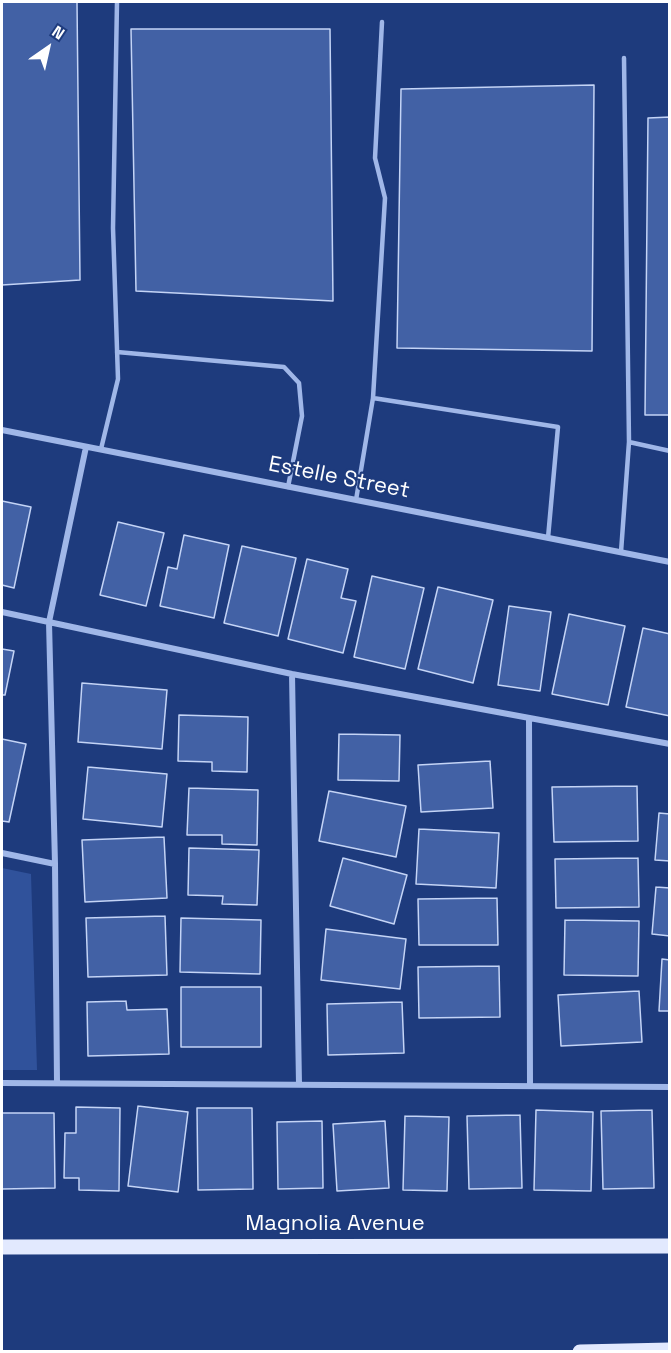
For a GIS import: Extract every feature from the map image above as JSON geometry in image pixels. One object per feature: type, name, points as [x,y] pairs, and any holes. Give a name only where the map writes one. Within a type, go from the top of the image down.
[{"type":"main road","name":"Magnolia Avenue","points":[[2,1247],[669,1246]]},
{"type":"main road","points":[[580,1352],[669,1350]]},
{"type":"street","name":"Estelle Street","points":[[2,430],[669,562]]},
{"type":"street","points":[[57,1083],[55,864],[49,622],[86,447]]},
{"type":"street","points":[[2,612],[292,674],[669,744]]},
{"type":"street","points":[[292,674],[299,1084]]},
{"type":"street","points":[[529,718],[530,1086]]},
{"type":"street","points":[[2,853],[55,864]]},
{"type":"street","points":[[2,1083],[669,1087]]},
{"type":"lane","points":[[101,450],[118,379],[113,228],[117,2]]},
{"type":"lane","points":[[356,500],[373,398],[386,198],[375,158],[382,22]]},
{"type":"lane","points":[[621,552],[629,442],[624,58]]},
{"type":"lane","points":[[117,352],[284,367],[298,383],[302,416],[288,487]]},
{"type":"lane","points":[[373,398],[558,427],[548,538]]},
{"type":"lane","points":[[629,442],[669,451]]},
{"type":"shaded area","points":[[2,868],[31,874],[37,1070],[2,1070]]},
{"type":"building","points":[[2,2],[77,2],[80,280],[2,285]]},
{"type":"building","points":[[131,29],[330,29],[333,301],[136,291]]},
{"type":"building","points":[[594,85],[592,351],[397,348],[401,89]]},
{"type":"building","points":[[670,117],[670,415],[645,415],[648,118]]},
{"type":"building","points":[[2,501],[31,507],[14,588],[2,585]]},
{"type":"building","points":[[118,522],[164,533],[146,606],[100,595]]},
{"type":"building","points":[[184,535],[229,545],[214,618],[160,606],[168,567],[177,569]]},
{"type":"building","points":[[242,546],[296,558],[278,636],[224,623]]},
{"type":"building","points":[[307,559],[348,569],[341,598],[356,601],[343,653],[288,639]]},
{"type":"building","points":[[372,576],[424,588],[405,669],[354,657]]},
{"type":"building","points":[[438,587],[493,600],[473,683],[418,669]]},
{"type":"building","points":[[509,606],[551,612],[540,691],[498,685]]},
{"type":"building","points":[[569,614],[625,626],[608,705],[552,694]]},
{"type":"building","points":[[643,628],[670,634],[670,716],[626,707]]},
{"type":"building","points":[[2,649],[14,651],[5,695],[2,695]]},
{"type":"building","points":[[82,683],[167,690],[162,749],[78,742]]},
{"type":"building","points":[[179,715],[248,717],[247,772],[212,771],[212,762],[178,761]]},
{"type":"building","points":[[339,734],[400,735],[399,781],[338,780]]},
{"type":"building","points":[[2,739],[26,744],[9,822],[2,821]]},
{"type":"building","points":[[490,761],[493,808],[421,812],[418,765]]},
{"type":"building","points":[[88,767],[167,774],[162,827],[83,819]]},
{"type":"building","points":[[637,786],[638,841],[554,842],[552,787]]},
{"type":"building","points":[[189,788],[258,790],[257,845],[222,844],[222,835],[187,835]]},
{"type":"building","points":[[329,791],[406,806],[396,857],[319,841]]},
{"type":"building","points":[[659,813],[670,814],[670,861],[655,860]]},
{"type":"building","points":[[419,829],[499,833],[496,888],[416,884]]},
{"type":"building","points":[[164,837],[167,898],[85,902],[82,840]]},
{"type":"building","points":[[189,848],[259,850],[257,905],[222,904],[223,896],[188,895]]},
{"type":"building","points":[[343,858],[407,875],[394,924],[330,906]]},
{"type":"building","points":[[638,858],[639,907],[556,908],[555,859]]},
{"type":"building","points":[[656,887],[670,888],[670,936],[652,934]]},
{"type":"building","points":[[497,898],[498,945],[419,945],[418,899]]},
{"type":"building","points":[[165,916],[167,975],[88,977],[86,918]]},
{"type":"building","points":[[181,918],[261,920],[260,974],[180,972]]},
{"type":"building","points":[[565,920],[639,921],[638,976],[564,975]]},
{"type":"building","points":[[326,929],[406,939],[400,989],[321,980]]},
{"type":"building","points":[[662,959],[670,960],[670,1011],[659,1011]]},
{"type":"building","points":[[499,966],[500,1017],[419,1018],[418,967]]},
{"type":"building","points":[[181,987],[261,987],[261,1047],[181,1047]]},
{"type":"building","points":[[639,991],[642,1042],[561,1046],[558,995]]},
{"type":"building","points":[[126,1001],[127,1010],[167,1009],[169,1054],[88,1056],[87,1002]]},
{"type":"building","points":[[402,1002],[404,1053],[328,1055],[327,1004]]},
{"type":"building","points":[[138,1106],[188,1112],[178,1192],[128,1186]]},
{"type":"building","points":[[76,1107],[120,1108],[119,1191],[79,1190],[79,1178],[64,1178],[65,1133],[76,1133]]},
{"type":"building","points":[[197,1108],[252,1108],[253,1189],[198,1190]]},
{"type":"building","points":[[536,1110],[593,1112],[591,1191],[534,1190]]},
{"type":"building","points":[[652,1110],[654,1188],[603,1189],[601,1111]]},
{"type":"building","points":[[2,1113],[54,1113],[55,1188],[2,1189]]},
{"type":"building","points":[[520,1115],[522,1188],[469,1189],[467,1116]]},
{"type":"building","points":[[405,1116],[449,1117],[447,1191],[403,1190]]},
{"type":"building","points":[[322,1121],[323,1188],[278,1189],[277,1122]]},
{"type":"building","points":[[385,1121],[389,1188],[337,1191],[333,1124]]}]
